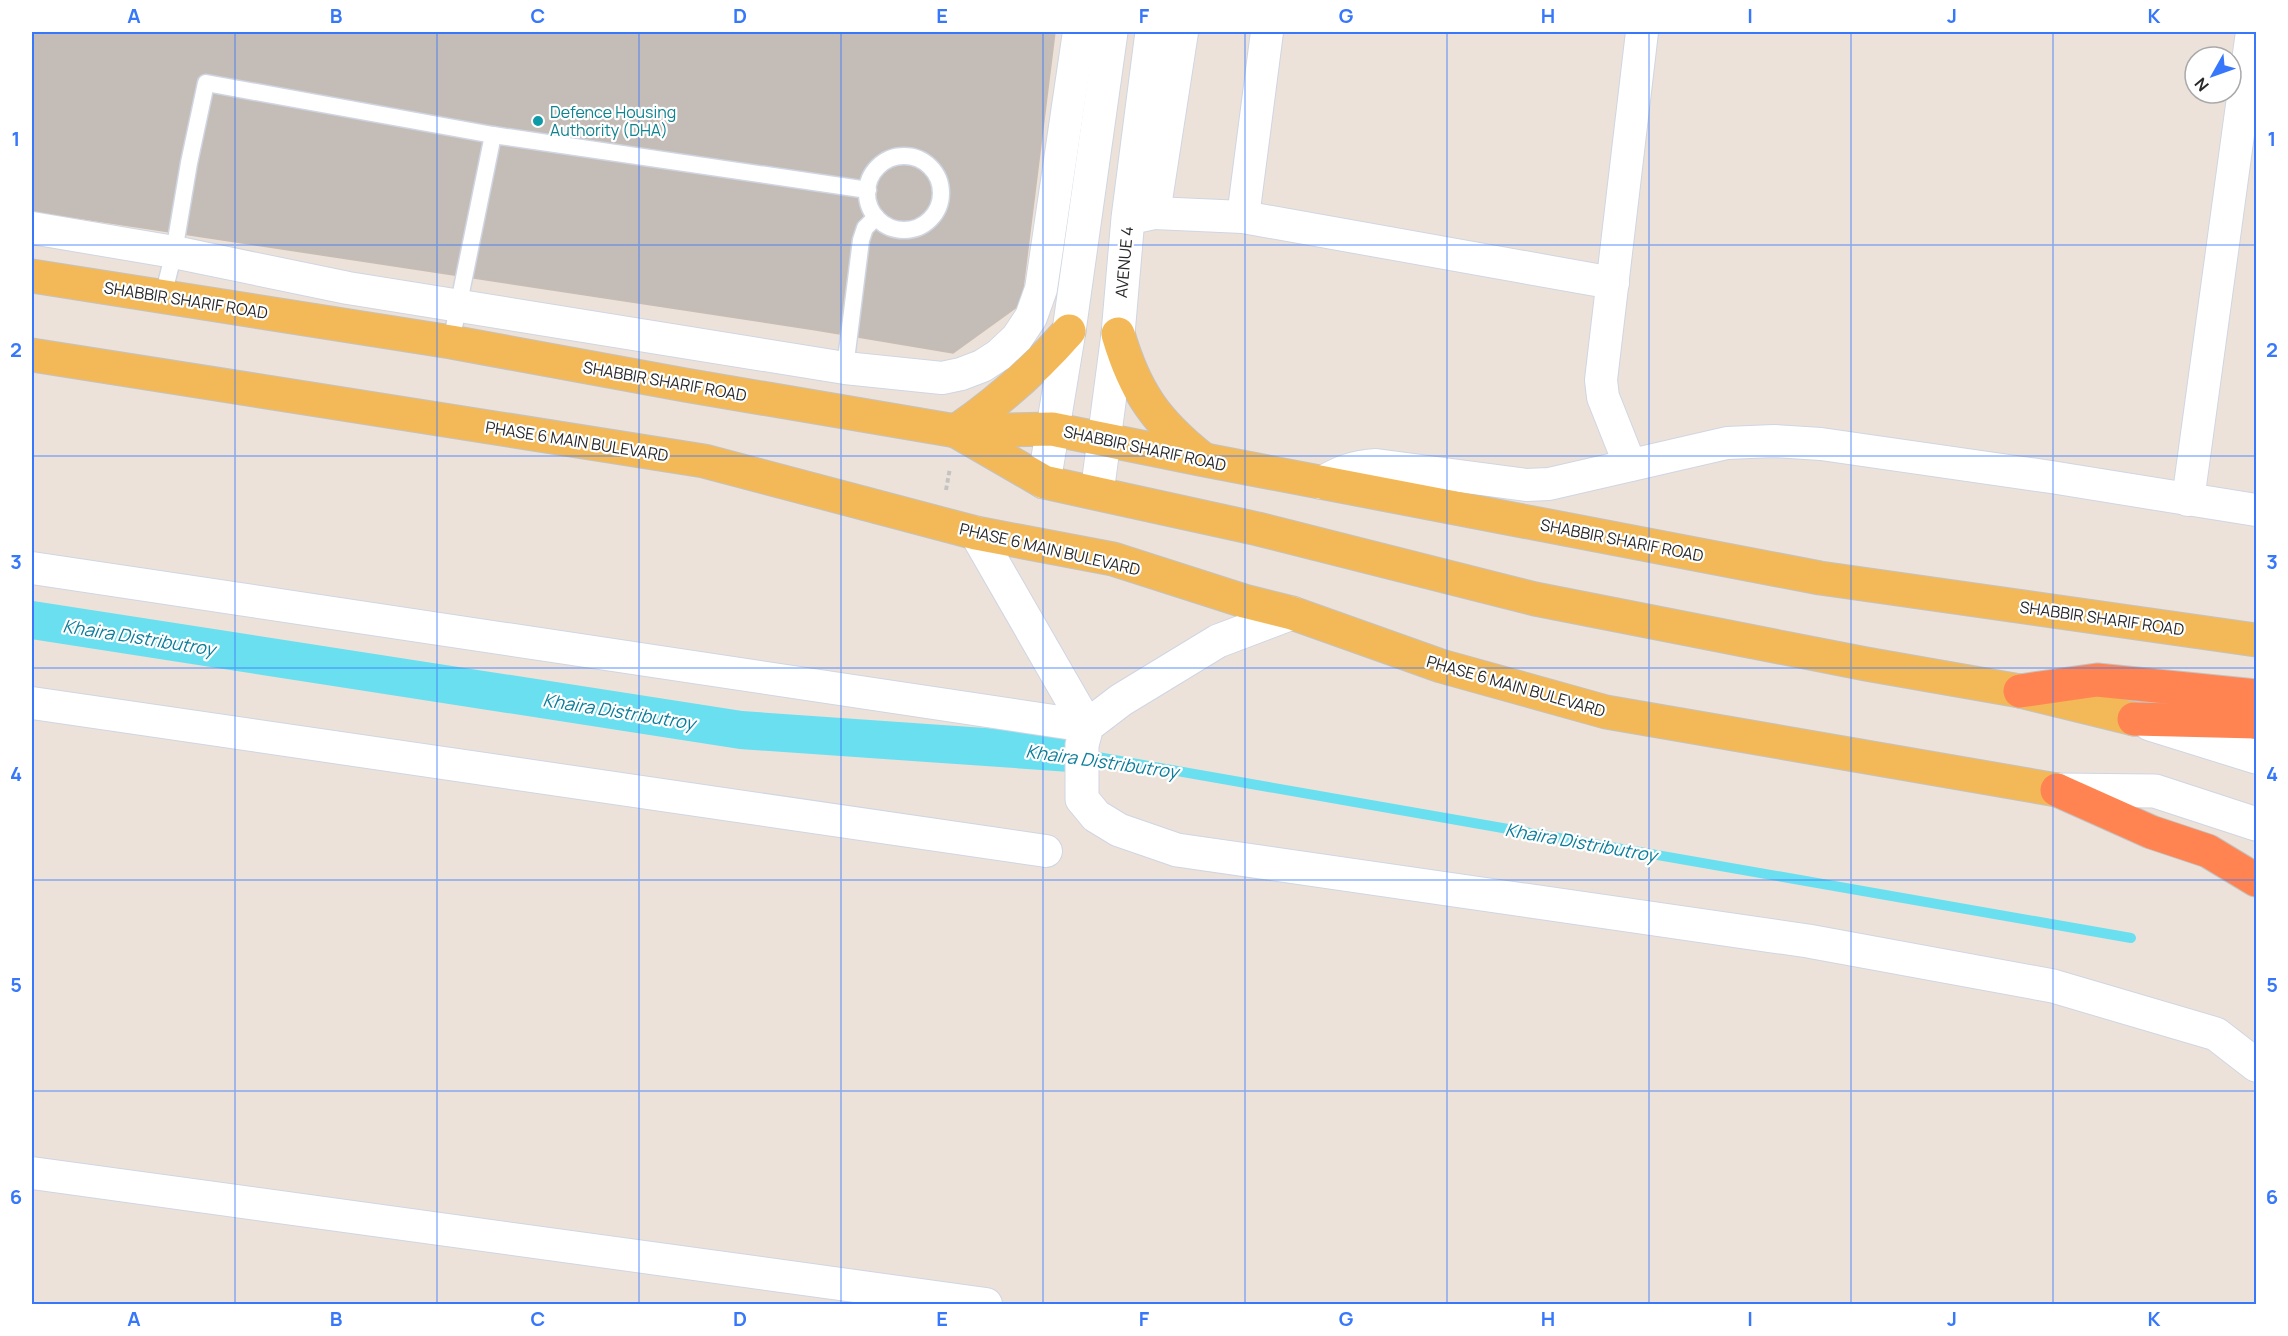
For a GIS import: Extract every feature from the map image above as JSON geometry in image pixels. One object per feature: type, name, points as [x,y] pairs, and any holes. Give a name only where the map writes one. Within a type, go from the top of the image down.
[{"type":"highway","points":[[2020,691],[2097,680],[2256,696]]},
{"type":"highway","points":[[2134,719],[2256,722]]},
{"type":"highway","points":[[2058,790],[2151,832],[2208,851],[2256,880]]},
{"type":"main road","name":"SHABBIR SHARIF ROAD","points":[[32,276],[451,342],[956,431],[1052,429],[1820,578],[2256,640]]},
{"type":"main road","points":[[1069,331],[1052,351],[1005,395],[956,431],[1044,482],[1258,529],[1535,599],[1822,656],[2020,691],[2134,719]]},
{"type":"main road","points":[[1118,334],[1134,382],[1148,404],[1169,430],[1204,460]]},
{"type":"main road","name":"PHASE 6 MAIN BULEVARD","points":[[32,355],[704,461],[976,533],[1113,559],[1244,601],[1292,613],[1441,666],[1606,712],[2058,790]]},
{"type":"street","points":[[32,228],[174,252],[348,288],[459,304],[844,368],[942,378],[982,366],[999,355],[1017,338],[1031,317],[1041,290],[1079,32]]},
{"type":"street","points":[[1044,482],[1069,331],[1111,32]]},
{"type":"street","name":"AVENUE 4","points":[[1097,493],[1118,334],[1141,216],[1152,32]]},
{"type":"street","points":[[1182,32],[1141,216],[1243,217],[1613,283]]},
{"type":"street","points":[[1243,217],[1267,32]]},
{"type":"street","points":[[1630,465],[1602,397],[1601,380],[1642,32]]},
{"type":"street","points":[[2188,500],[2252,32]]},
{"type":"street","points":[[1321,483],[1342,471],[1359,466],[1376,465],[1526,485],[1549,484],[1727,443],[1774,441],[1821,444],[2256,510]]},
{"type":"street","points":[[976,533],[1084,736],[1082,799],[1096,816],[1119,830],[1177,850],[1808,941],[2053,986],[2216,1034],[2256,1065]]},
{"type":"street","points":[[32,568],[1084,736]]},
{"type":"street","points":[[1084,736],[1121,700],[1218,640],[1292,613]]},
{"type":"street","points":[[32,704],[1046,850]]},
{"type":"street","points":[[2134,719],[2256,757]]},
{"type":"street","points":[[2058,790],[2155,791],[2256,824]]},
{"type":"street","points":[[32,1173],[986,1305]]},
{"type":"lane","points":[[163,296],[174,252],[189,163],[206,83],[493,135],[868,190]]},
{"type":"lane","points":[[451,342],[493,135]]},
{"type":"lane","points":[[910,156],[929,165],[940,182],[941,202],[931,220],[913,230],[892,228],[876,217],[868,200],[868,190],[874,171],[890,158],[910,156]]},
{"type":"lane","points":[[844,368],[861,240],[865,228],[876,217]]},
{"type":"path","points":[[941,524],[956,431]]},
{"type":"building","name":"Defence Housing Authority (DHA)","points":[[32,32],[1055,32],[1021,304],[953,353],[816,330],[32,211]]},
{"type":"waterway","name":"Khaira Distributroy","points":[[32,620],[741,730],[1071,753]]},
{"type":"waterway","name":"Khaira Distributroy","points":[[1086,755],[2131,938]]},
{"type":"place","name":"Defence Housing Authority (DHA)","points":[[538,121]]}]
